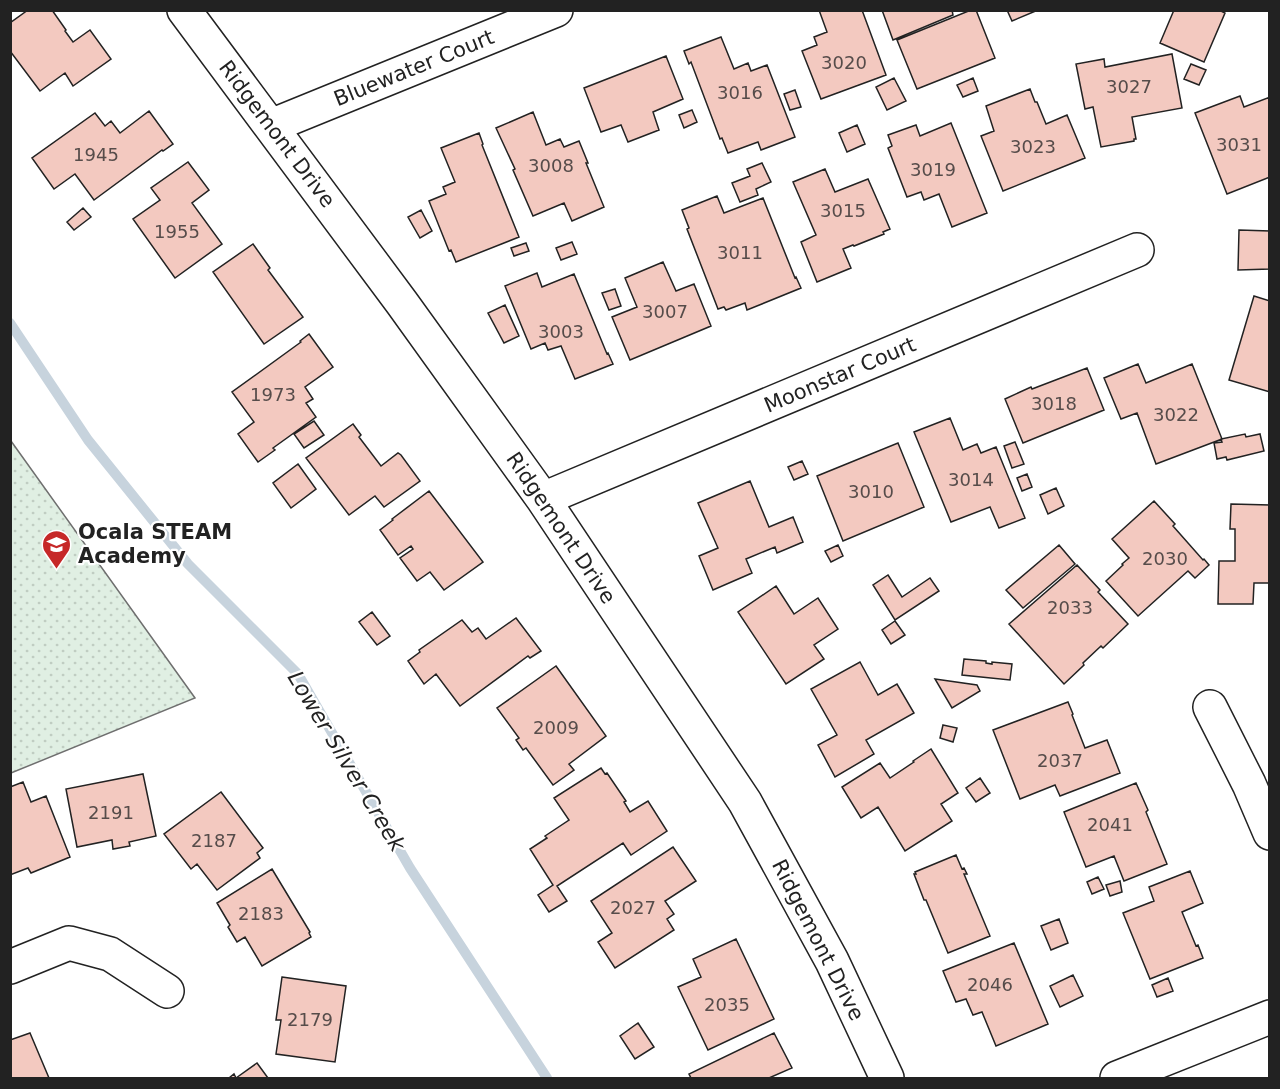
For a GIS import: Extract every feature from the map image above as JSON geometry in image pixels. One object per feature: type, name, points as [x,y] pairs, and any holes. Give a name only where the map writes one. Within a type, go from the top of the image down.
[{"type":"street","name":"Ridgemont Drive","points":[[184,10],[402,303],[543,500],[745,802],[831,961],[887,1078]]},
{"type":"street","name":"Bluewater Court","points":[[271,126],[556,10]]},
{"type":"street","name":"Moonstar Court","points":[[543,500],[1137,250]]},
{"type":"street","points":[[1210,707],[1249,784],[1269,833]]},
{"type":"street","points":[[10,967],[69,943],[110,954],[167,991]]},
{"type":"street","points":[[1117,1078],[1269,1017]]},
{"type":"green space","name":"Ocala STEAM Academy","points":[[11,441],[195,698],[10,773]]},
{"type":"building","points":[[28,10],[52,10],[73,42],[90,30],[111,59],[73,86],[65,73],[40,91],[10,51],[10,23]]},
{"type":"building","points":[[819,10],[862,10],[886,75],[821,99],[802,51],[817,45],[814,37],[827,32]]},
{"type":"building","points":[[882,10],[952,10],[953,15],[893,40]]},
{"type":"building","points":[[976,10],[995,58],[917,89],[897,40]]},
{"type":"building","points":[[1007,10],[1038,10],[1012,21]]},
{"type":"building","points":[[1174,10],[1219,10],[1225,13],[1204,62],[1160,43]]},
{"type":"building","points":[[721,37],[734,69],[748,63],[751,71],[767,65],[795,137],[761,150],[758,142],[728,153],[722,138],[720,139],[691,62],[689,64],[684,51]]},
{"type":"building","points":[[1172,54],[1182,108],[1132,117],[1136,139],[1134,141],[1101,147],[1093,107],[1085,109],[1076,64],[1104,59],[1105,67]]},
{"type":"building","points":[[666,56],[683,99],[653,112],[659,130],[628,142],[621,125],[601,132],[584,88]]},
{"type":"building","points":[[1191,64],[1206,70],[1199,85],[1184,79]]},
{"type":"building","points":[[894,78],[906,101],[887,110],[876,87]]},
{"type":"building","points":[[973,78],[978,91],[963,97],[957,85]]},
{"type":"building","points":[[1030,89],[1046,124],[1067,115],[1085,158],[1003,191],[981,136],[994,131],[986,106]]},
{"type":"building","points":[[795,90],[801,107],[790,110],[784,94]]},
{"type":"building","points":[[1240,96],[1244,107],[1270,97],[1270,177],[1227,194],[1195,113]]},
{"type":"building","points":[[692,110],[697,122],[684,128],[679,115]]},
{"type":"building","points":[[149,111],[173,144],[94,200],[75,174],[54,189],[32,158],[95,113],[105,126],[111,121],[120,133]]},
{"type":"building","points":[[533,112],[546,145],[560,139],[564,147],[579,141],[604,207],[572,221],[564,203],[533,216],[496,128]]},
{"type":"building","points":[[951,123],[987,213],[952,227],[939,194],[924,200],[921,192],[907,197],[888,148],[892,146],[888,135],[916,125],[920,136]]},
{"type":"building","points":[[857,125],[865,144],[847,152],[839,133]]},
{"type":"building","points":[[479,133],[519,237],[456,262],[451,250],[449,251],[429,201],[446,194],[443,187],[455,182],[441,148]]},
{"type":"building","points":[[188,162],[209,190],[192,203],[222,244],[175,278],[133,219],[160,200],[151,188]]},
{"type":"building","points":[[762,163],[771,182],[756,189],[758,195],[740,202],[732,183],[750,176],[747,169]]},
{"type":"building","points":[[825,169],[835,192],[868,179],[890,229],[883,232],[884,234],[843,249],[851,268],[817,282],[801,242],[816,235],[793,182]]},
{"type":"building","points":[[717,196],[724,213],[763,198],[801,288],[747,310],[745,303],[726,310],[724,307],[718,309],[682,210]]},
{"type":"building","points":[[83,208],[91,217],[74,230],[67,222]]},
{"type":"building","points":[[421,210],[432,231],[420,238],[408,217]]},
{"type":"building","points":[[1239,230],[1270,231],[1270,269],[1238,270]]},
{"type":"building","points":[[572,242],[577,254],[561,260],[556,248]]},
{"type":"building","points":[[526,243],[529,251],[514,256],[511,248]]},
{"type":"building","points":[[253,244],[270,268],[268,270],[303,317],[264,344],[213,272]]},
{"type":"building","points":[[663,262],[676,291],[694,284],[711,326],[630,360],[612,317],[637,307],[625,278]]},
{"type":"building","points":[[537,273],[542,287],[574,274],[613,364],[575,379],[561,346],[548,350],[545,343],[531,349],[505,286]]},
{"type":"building","points":[[615,289],[621,306],[609,310],[602,293]]},
{"type":"building","points":[[1254,296],[1270,301],[1270,392],[1229,380]]},
{"type":"building","points":[[505,305],[519,336],[504,343],[488,313]]},
{"type":"building","points":[[309,334],[333,367],[305,387],[313,399],[306,403],[316,417],[273,448],[275,450],[258,462],[238,434],[254,422],[232,392]]},
{"type":"building","points":[[1138,364],[1146,383],[1192,364],[1222,439],[1156,464],[1137,413],[1121,419],[1104,378]]},
{"type":"building","points":[[1087,368],[1104,410],[1023,443],[1005,399],[1031,387],[1032,389]]},
{"type":"building","points":[[950,418],[963,450],[977,444],[981,453],[996,447],[1025,518],[999,528],[990,507],[951,522],[914,432]]},
{"type":"building","points":[[314,421],[324,435],[304,448],[294,434]]},
{"type":"building","points":[[353,424],[361,435],[359,437],[381,466],[398,453],[420,481],[384,507],[375,496],[349,515],[306,458]]},
{"type":"building","points":[[1245,434],[1246,437],[1260,434],[1264,451],[1227,460],[1226,457],[1217,459],[1214,443],[1222,442],[1221,439]]},
{"type":"building","points":[[1015,442],[1024,464],[1012,468],[1004,446]]},
{"type":"building","points":[[898,443],[924,507],[843,541],[817,476]]},
{"type":"building","points":[[802,461],[808,474],[794,480],[788,467]]},
{"type":"building","points":[[298,464],[316,489],[291,508],[273,483]]},
{"type":"building","points":[[1027,474],[1032,487],[1022,491],[1017,478]]},
{"type":"building","points":[[750,481],[769,527],[793,517],[803,542],[777,553],[775,547],[746,559],[752,573],[713,590],[699,556],[718,548],[698,503]]},
{"type":"building","points":[[1056,488],[1064,506],[1048,514],[1040,495]]},
{"type":"building","points":[[429,491],[483,562],[444,590],[430,572],[417,581],[400,558],[413,549],[411,546],[398,555],[380,530]]},
{"type":"building","points":[[1154,501],[1175,524],[1173,526],[1209,565],[1195,578],[1188,571],[1138,616],[1106,581],[1129,558],[1112,539]]},
{"type":"building","points":[[1231,504],[1270,505],[1270,583],[1254,583],[1253,604],[1218,604],[1219,561],[1235,561],[1235,529],[1230,529]]},
{"type":"building","points":[[838,545],[843,556],[831,562],[825,551]]},
{"type":"building","points":[[1059,545],[1075,564],[1023,608],[1006,590]]},
{"type":"building","points":[[1077,565],[1128,624],[1103,648],[1101,646],[1064,684],[1009,624]]},
{"type":"building","points":[[888,575],[902,597],[930,578],[939,591],[895,620],[873,585]]},
{"type":"building","points":[[776,586],[794,614],[818,598],[838,629],[814,645],[824,659],[786,684],[738,612]]},
{"type":"building","points":[[372,612],[390,636],[377,645],[359,622]]},
{"type":"building","points":[[516,618],[541,651],[530,658],[528,656],[460,706],[436,674],[424,684],[408,661],[420,652],[419,650],[462,620],[472,632],[478,628],[486,639]]},
{"type":"building","points":[[895,621],[905,635],[891,644],[882,630]]},
{"type":"building","points":[[964,659],[986,661],[992,664],[992,662],[1012,664],[1010,680],[962,675]]},
{"type":"building","points":[[860,662],[878,695],[897,684],[914,713],[866,740],[874,754],[835,777],[818,745],[837,735],[811,689]]},
{"type":"building","points":[[556,666],[606,736],[569,764],[574,770],[553,785],[526,748],[523,750],[516,740],[519,738],[497,708]]},
{"type":"building","points":[[935,679],[977,685],[980,691],[952,708]]},
{"type":"building","points":[[1068,702],[1085,748],[1107,740],[1120,773],[1060,796],[1055,785],[1020,799],[993,730]]},
{"type":"building","points":[[943,725],[957,728],[953,742],[940,738]]},
{"type":"building","points":[[931,749],[958,793],[941,804],[952,821],[905,851],[878,807],[861,818],[842,787],[880,763],[890,778]]},
{"type":"building","points":[[601,768],[626,801],[624,802],[630,812],[648,801],[667,831],[631,855],[623,843],[557,886],[567,901],[549,912],[538,895],[553,885],[530,849],[569,820],[554,798]]},
{"type":"building","points":[[143,774],[156,836],[129,842],[130,846],[113,849],[112,840],[77,847],[66,789]]},
{"type":"building","points":[[980,778],[990,793],[976,802],[966,788]]},
{"type":"building","points":[[23,782],[31,802],[46,796],[70,857],[31,873],[28,868],[10,875],[10,787]]},
{"type":"building","points":[[1136,783],[1167,864],[1124,881],[1114,856],[1086,867],[1064,812]]},
{"type":"building","points":[[221,792],[263,848],[257,853],[260,858],[217,890],[197,864],[191,869],[164,834]]},
{"type":"building","points":[[673,847],[696,881],[665,901],[674,914],[667,919],[674,930],[615,968],[598,942],[612,933],[591,901]]},
{"type":"building","points":[[956,855],[962,869],[964,868],[967,874],[964,874],[990,936],[948,953],[914,874]]},
{"type":"building","points":[[272,869],[311,937],[262,966],[245,937],[237,942],[217,903]]},
{"type":"building","points":[[1190,871],[1203,903],[1182,912],[1203,958],[1150,979],[1123,913],[1154,901],[1149,887]]},
{"type":"building","points":[[1098,877],[1104,889],[1092,894],[1087,882]]},
{"type":"building","points":[[1120,881],[1122,892],[1110,896],[1106,885]]},
{"type":"building","points":[[1059,919],[1068,943],[1051,950],[1041,926]]},
{"type":"building","points":[[736,939],[774,1019],[708,1050],[678,987],[701,977],[693,959]]},
{"type":"building","points":[[1014,943],[1048,1024],[996,1046],[982,1012],[973,1015],[966,999],[956,1002],[943,971]]},
{"type":"building","points":[[1073,975],[1083,996],[1060,1007],[1050,986]]},
{"type":"building","points":[[282,977],[346,986],[335,1062],[276,1054],[281,1020],[276,1020]]},
{"type":"building","points":[[1168,978],[1173,991],[1157,997],[1152,985]]},
{"type":"building","points":[[638,1023],[654,1047],[635,1059],[620,1036]]},
{"type":"building","points":[[30,1033],[49,1078],[10,1078],[10,1040]]},
{"type":"building","points":[[774,1033],[792,1068],[769,1078],[691,1078],[689,1074]]},
{"type":"building","points":[[257,1063],[268,1078],[236,1078]]},
{"type":"waterway","name":"Lower Silver Creek","points":[[10,323],[88,440],[188,564],[298,674],[410,868],[547,1078]]},
{"type":"place","name":"Ocala STEAM Academy","points":[[57,570]]}]
